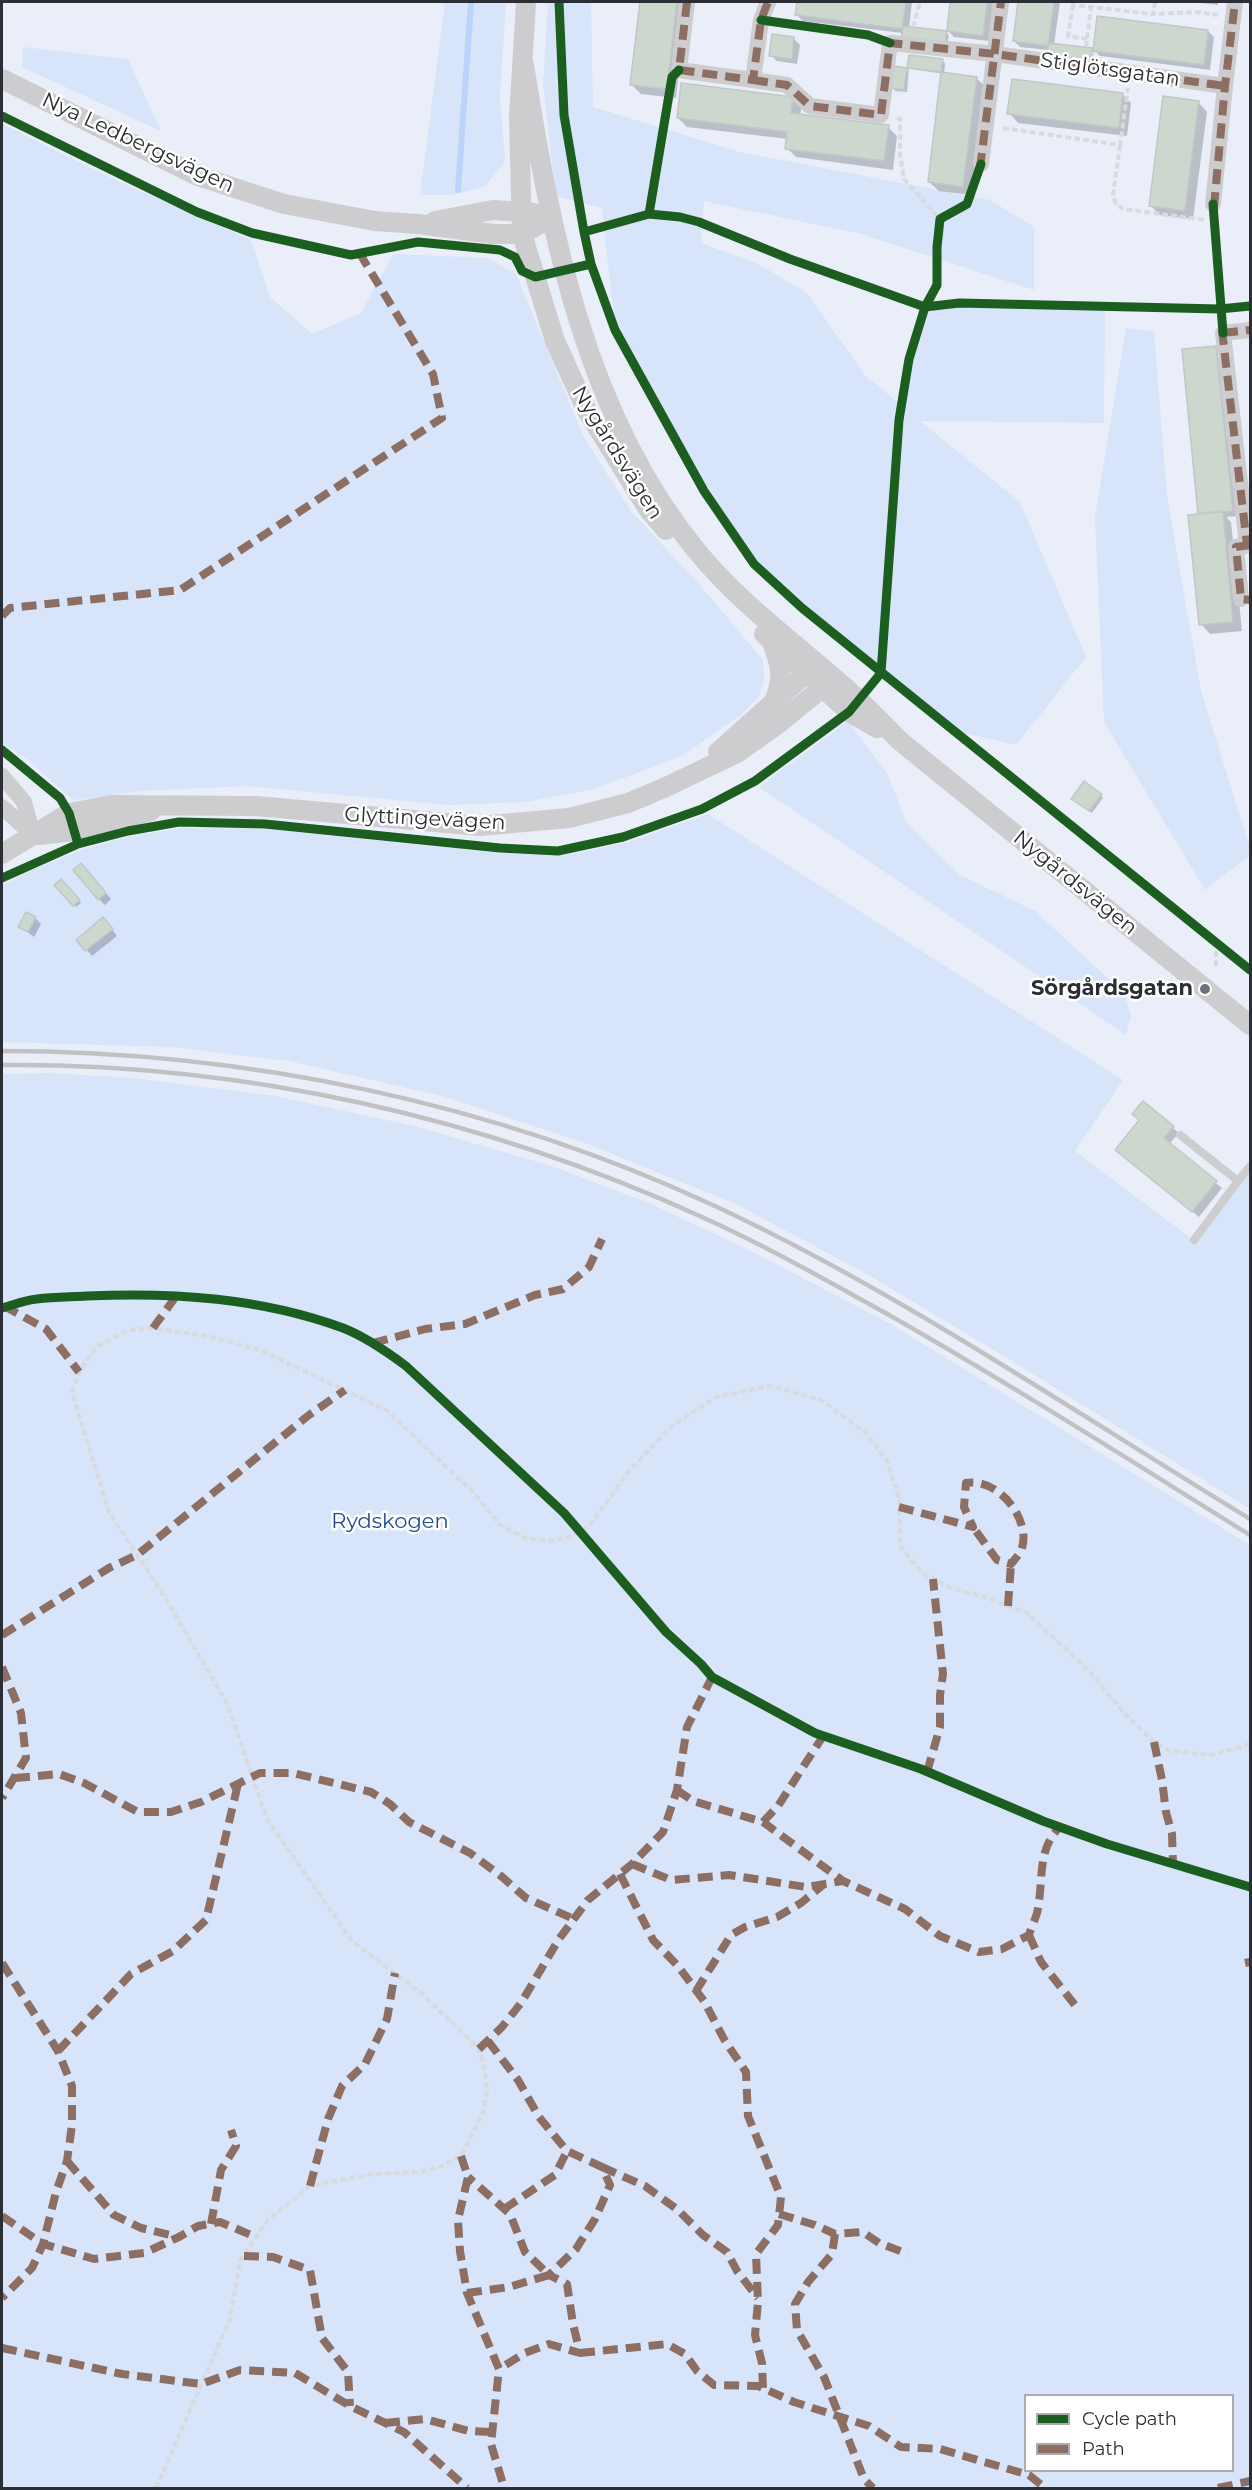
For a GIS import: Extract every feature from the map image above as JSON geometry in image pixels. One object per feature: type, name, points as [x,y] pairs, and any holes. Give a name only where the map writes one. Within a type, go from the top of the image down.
[{"type":"street","name":"Nygårdsvägen","points":[[526,2],[524,65],[519,117],[522,234],[555,341],[586,409],[648,509],[691,562],[772,642],[816,677],[859,700],[900,741],[1251,1025]]},
{"type":"street","points":[[687,2],[679,70],[787,85],[810,106],[881,115]]},
{"type":"street","points":[[753,80],[761,20],[768,2]]},
{"type":"street","points":[[981,164],[1001,2]]},
{"type":"street","points":[[1214,204],[1224,86],[1234,9]]},
{"type":"street","name":"Stiglötsgatan","points":[[881,115],[890,43],[995,54],[1224,86]]},
{"type":"street","name":"Nygårdsvägen","points":[[524,65],[552,217],[586,345],[614,418],[660,502],[696,551],[816,677]]},
{"type":"street","name":"Nya Ledbergsvägen","points":[[2,79],[198,176],[237,191],[284,204],[375,221],[493,234],[522,234],[552,217]]},
{"type":"street","name":"Nya Ledbergsvägen","points":[[418,224],[493,210],[521,210],[552,217]]},
{"type":"street","points":[[1241,599],[1236,547],[1249,545],[1223,333],[1251,330]]},
{"type":"street","points":[[772,642],[782,671],[781,683],[774,702]]},
{"type":"street","name":"Glyttingevägen","points":[[666,787],[728,745],[774,702],[816,677]]},
{"type":"street","name":"Glyttingevägen","points":[[2,854],[33,835],[74,831],[178,804],[256,806],[480,826],[569,818],[628,803],[737,753],[778,724],[816,677]]},
{"type":"street","points":[[2,776],[24,802],[33,835]]},
{"type":"street","points":[[2,807],[33,835]]},
{"type":"lane","points":[[1180,1135],[1238,1180]]},
{"type":"lane","points":[[1194,1240],[1251,1166]]},
{"type":"path","points":[[913,27],[920,2]]},
{"type":"path","points":[[1154,14],[1155,2]]},
{"type":"path","points":[[1087,39],[1068,36],[1073,3],[1091,8],[1154,14],[1234,9]]},
{"type":"path","points":[[1086,47],[1091,8]]},
{"type":"path","points":[[1130,72],[1113,195],[1116,204],[1123,209],[1215,221]]},
{"type":"path","points":[[881,115],[900,119],[900,153],[904,179],[940,219]]},
{"type":"path","points":[[986,126],[1120,145]]},
{"type":"path","points":[[1216,942],[1216,968]]},
{"type":"path","points":[[156,2488],[230,2319],[240,2261],[267,2221],[310,2186],[372,2174],[420,2172],[442,2166],[461,2156],[483,2114],[487,2092],[485,2070],[479,2049],[421,1993],[352,1941],[267,1819],[227,1703],[166,1599],[109,1512],[72,1392],[79,1372],[96,1347],[129,1330],[153,1328],[212,1337],[260,1350],[386,1410],[474,1493],[500,1525],[525,1538],[549,1541],[569,1537],[589,1527],[629,1471],[672,1426],[716,1397],[770,1386],[821,1401],[866,1433],[887,1461],[899,1497],[900,1546],[922,1573],[951,1588],[1027,1613],[1089,1671],[1146,1735],[1170,1751],[1211,1755],[1251,1744]]},
{"type":"green space","points":[[445,2],[506,2],[500,96],[505,162],[484,187],[452,195],[420,195]]},
{"type":"green space","points":[[548,2],[591,2],[593,107],[740,152],[990,200],[1034,227],[1034,290],[861,234],[704,201],[701,243],[756,263],[806,292],[865,375],[901,405],[909,359],[925,307],[959,303],[1105,307],[1104,423],[920,421],[1020,502],[1086,657],[1016,745],[955,731],[802,608],[754,564],[704,491],[615,330],[602,208],[556,196],[543,85]]},
{"type":"green space","points":[[23,47],[128,59],[161,131],[22,67]]},
{"type":"green space","points":[[2,124],[120,182],[251,240],[270,297],[312,334],[361,313],[393,254],[487,258],[516,274],[584,438],[631,511],[699,584],[763,660],[764,680],[758,698],[742,714],[682,756],[591,790],[525,802],[449,805],[247,786],[140,791],[73,800],[27,759],[2,743]]},
{"type":"green space","points":[[1126,328],[1154,331],[1167,496],[1201,691],[1250,848],[1250,855],[1205,890],[1104,722],[1095,517]]},
{"type":"green space","points":[[848,721],[888,775],[906,822],[960,875],[1035,911],[1124,993],[1131,1016],[1126,1035],[759,787]]},
{"type":"green space","points":[[708,814],[1123,1080],[1075,1151],[1193,1240],[1250,1168],[1250,1509],[999,1353],[865,1273],[734,1203],[585,1143],[446,1097],[289,1061],[170,1047],[2,1042],[2,886],[26,873],[81,850],[131,836],[182,828],[266,829],[501,853],[564,856],[629,842]]},
{"type":"green space","name":"Rydskogen","points":[[48,1073],[134,1078],[276,1096],[414,1126],[552,1166],[651,1204],[749,1250],[889,1323],[1250,1545],[1250,2488],[2,2488],[2,1074]]},
{"type":"building","points":[[640,2],[677,2],[667,89],[630,85]]},
{"type":"building","points":[[797,2],[906,2],[902,29],[795,15]]},
{"type":"building","points":[[950,2],[987,2],[983,36],[947,31]]},
{"type":"building","points":[[1018,2],[1054,2],[1048,46],[1013,41]]},
{"type":"building","points":[[1097,16],[1208,30],[1204,65],[1093,51]]},
{"type":"building","points":[[903,26],[947,31],[945,43],[901,38]]},
{"type":"building","points":[[772,34],[794,37],[792,59],[769,56]]},
{"type":"building","points":[[1048,43],[1093,48],[1091,61],[1047,55]]},
{"type":"building","points":[[909,55],[943,59],[941,72],[907,68]]},
{"type":"building","points":[[894,66],[907,68],[904,90],[891,88]]},
{"type":"building","points":[[941,72],[977,77],[963,187],[928,182]]},
{"type":"building","points":[[1012,79],[1123,93],[1119,128],[1007,114]]},
{"type":"building","points":[[681,83],[793,97],[791,113],[889,125],[884,161],[785,149],[787,132],[677,118]]},
{"type":"building","points":[[1163,96],[1199,101],[1185,211],[1149,206]]},
{"type":"building","points":[[1216,346],[1233,511],[1198,514],[1182,349]]},
{"type":"building","points":[[1223,511],[1233,622],[1199,625],[1188,515]]},
{"type":"building","points":[[1084,781],[1102,794],[1089,811],[1071,799]]},
{"type":"building","points":[[81,863],[106,893],[98,900],[73,870]]},
{"type":"building","points":[[61,879],[80,900],[73,906],[54,885]]},
{"type":"building","points":[[26,912],[36,917],[28,932],[18,927]]},
{"type":"building","points":[[103,917],[113,929],[85,951],[76,940]]},
{"type":"building","points":[[1143,1101],[1174,1126],[1164,1138],[1217,1181],[1192,1212],[1115,1150],[1139,1120],[1132,1114]]},
{"type":"waterway","points":[[458,190],[471,2]]},
{"type":"railway","points":[[2,1051],[94,1053],[185,1061],[277,1073],[367,1090],[457,1112],[545,1138],[631,1170],[715,1206],[853,1277],[987,1355],[1250,1519]]},
{"type":"railway","points":[[2,1065],[92,1067],[182,1074],[272,1086],[360,1103],[448,1124],[534,1151],[619,1182],[750,1240],[889,1315],[1026,1396],[1250,1535]]},
{"type":"marked path","points":[[687,2],[679,70],[753,80],[761,20],[768,2]]},
{"type":"marked path","points":[[980,168],[1001,2]]},
{"type":"marked path","points":[[1214,207],[1235,2]]},
{"type":"marked path","points":[[753,80],[787,85],[810,106],[881,115],[890,43],[995,54],[1225,86]]},
{"type":"marked path","points":[[2,616],[10,608],[180,590],[442,418],[433,374],[360,254]]},
{"type":"marked path","points":[[1222,330],[1247,545]]},
{"type":"marked path","points":[[1223,333],[1250,330]]},
{"type":"marked path","points":[[1250,545],[1236,547],[1241,599],[1250,600]]},
{"type":"marked path","points":[[373,1343],[425,1329],[465,1324],[535,1295],[563,1289],[589,1267],[602,1239]]},
{"type":"marked path","points":[[153,1328],[177,1295]]},
{"type":"marked path","points":[[4,1306],[46,1329],[79,1372]]},
{"type":"marked path","points":[[2,1635],[109,1568],[137,1555],[309,1415],[345,1390]]},
{"type":"marked path","points":[[899,1507],[973,1527],[964,1507],[966,1483],[989,1486],[1000,1493],[1016,1513],[1021,1524],[1022,1548],[1011,1564],[997,1560],[973,1527]]},
{"type":"marked path","points":[[1008,1606],[1011,1564]]},
{"type":"marked path","points":[[927,1772],[940,1727],[940,1695],[943,1674],[933,1579]]},
{"type":"marked path","points":[[2,1667],[21,1713],[26,1758],[2,1798]]},
{"type":"marked path","points":[[479,2049],[502,2027],[521,2003],[559,1939],[588,1900],[632,1864],[663,1832],[677,1790],[687,1727],[712,1677]]},
{"type":"marked path","points":[[763,1822],[778,1806],[823,1736]]},
{"type":"marked path","points":[[1154,1742],[1172,1834],[1173,1864]]},
{"type":"marked path","points":[[15,1778],[59,1774],[84,1783],[138,1812],[171,1812],[201,1802],[260,1773],[293,1773],[371,1792],[390,1804],[409,1822],[470,1853],[526,1898],[574,1919]]},
{"type":"marked path","points":[[58,2051],[131,1974],[173,1951],[206,1920],[238,1784]]},
{"type":"marked path","points":[[677,1790],[693,1801],[763,1822],[843,1881],[905,1909],[940,1936],[979,1952],[1002,1949],[1029,1935],[1037,1913],[1044,1856],[1052,1836],[1060,1827]]},
{"type":"marked path","points":[[632,1864],[671,1880],[729,1875],[806,1887],[843,1881]]},
{"type":"marked path","points":[[620,1874],[653,1940],[678,1966],[704,2001],[725,2041],[746,2072],[748,2116],[781,2197],[778,2225],[756,2254],[758,2302],[755,2335],[762,2363],[763,2388]]},
{"type":"marked path","points":[[696,1991],[731,1935],[745,1927],[777,1917],[801,1903],[823,1885]]},
{"type":"marked path","points":[[1029,1935],[1041,1962],[1078,2009]]},
{"type":"marked path","points":[[1245,1963],[1250,1962]]},
{"type":"marked path","points":[[2,1963],[58,2051],[72,2086],[72,2125],[67,2161],[56,2192],[43,2244],[32,2268],[2,2298]]},
{"type":"marked path","points":[[310,2186],[328,2119],[342,2086],[365,2064],[387,2019],[395,1973]]},
{"type":"marked path","points":[[488,2041],[518,2080],[539,2117],[567,2151],[602,2167],[610,2185],[595,2219],[576,2249],[549,2275],[567,2284],[580,2353],[549,2344],[525,2353],[499,2369]]},
{"type":"marked path","points":[[211,2224],[221,2170],[236,2146],[231,2130]]},
{"type":"marked path","points":[[504,2209],[555,2175],[567,2151]]},
{"type":"marked path","points":[[461,2156],[468,2177],[458,2220],[460,2251],[467,2293],[499,2369],[491,2444],[503,2484],[502,2488]]},
{"type":"marked path","points":[[67,2161],[114,2215],[141,2228],[179,2237]]},
{"type":"marked path","points":[[602,2167],[645,2186],[678,2210],[703,2235],[727,2252],[737,2271],[758,2298]]},
{"type":"marked path","points":[[467,2293],[509,2287],[549,2275],[525,2252],[510,2214],[468,2177]]},
{"type":"marked path","points":[[779,2214],[835,2234],[863,2232],[879,2243],[908,2254]]},
{"type":"marked path","points":[[2,2216],[43,2244],[94,2259],[144,2253],[198,2226],[220,2222],[256,2237]]},
{"type":"marked path","points":[[835,2234],[832,2254],[808,2282],[795,2304],[797,2330],[824,2377],[864,2479],[873,2488]]},
{"type":"marked path","points":[[244,2256],[273,2257],[310,2270],[322,2338],[348,2372],[350,2406]]},
{"type":"marked path","points":[[580,2353],[667,2344],[685,2354],[697,2371],[714,2385],[758,2386],[794,2402],[869,2426],[901,2447],[940,2449],[1029,2475],[1045,2488]]},
{"type":"marked path","points":[[2,2348],[122,2374],[201,2384],[240,2370],[295,2373],[350,2406],[404,2432],[467,2488]]},
{"type":"marked path","points":[[385,2423],[425,2419],[469,2431],[491,2432]]},
{"type":"marked path","points":[[1218,2488],[1250,2481]]},
{"type":"cycle path","points":[[559,2],[564,115],[584,232]]},
{"type":"cycle path","points":[[761,20],[868,35],[890,43]]},
{"type":"cycle path","points":[[649,214],[672,77],[679,70]]},
{"type":"cycle path","points":[[2,116],[197,212],[252,233],[351,255],[418,242],[500,250],[515,257],[522,271],[535,277],[591,264]]},
{"type":"cycle path","points":[[2,878],[78,844],[128,831],[179,822],[265,824],[500,848],[558,851],[623,837],[702,809],[755,781],[849,712],[881,673],[899,420],[909,359],[925,307],[937,285],[940,219],[967,204],[981,164]]},
{"type":"cycle path","points":[[1213,204],[1223,333]]},
{"type":"cycle path","points":[[1250,306],[1220,309],[959,303],[925,307],[790,259],[699,222],[680,217],[649,214],[584,232],[591,264],[615,330],[704,491],[754,564],[802,608],[1250,970]]},
{"type":"cycle path","points":[[2,750],[60,798],[69,813],[78,844]]},
{"type":"cycle path","points":[[2,1308],[28,1300],[55,1297],[185,1296],[281,1310],[343,1328],[376,1345],[406,1366],[564,1513],[666,1632],[712,1677],[815,1733],[921,1769],[1043,1821],[1107,1844],[1250,1887]]},
{"type":"place","name":"Sörgårdsgatan","points":[[1205,989]]}]
